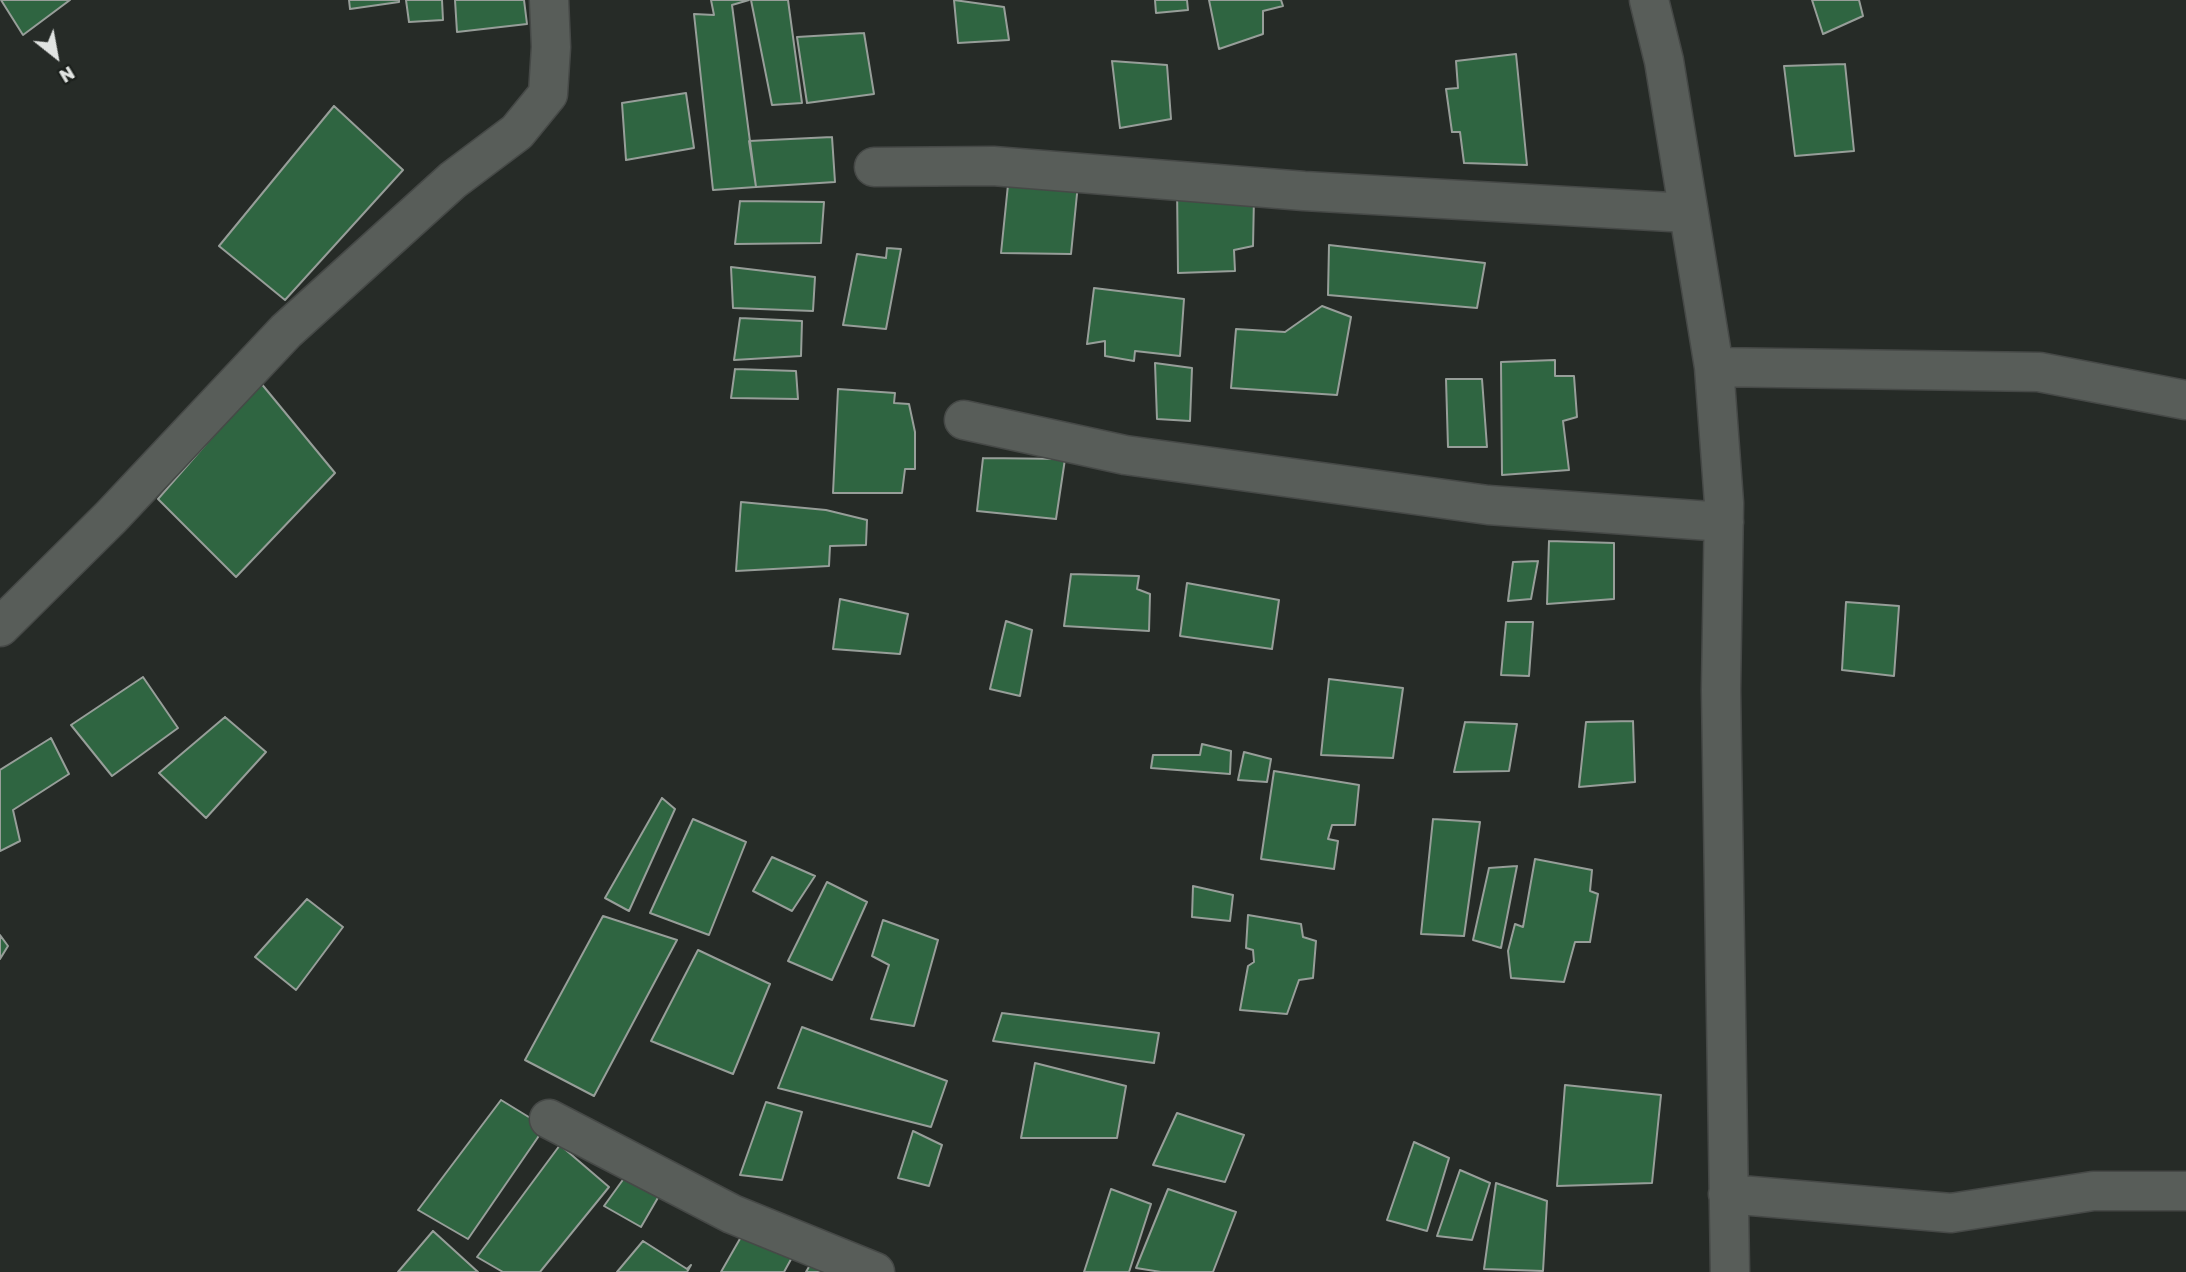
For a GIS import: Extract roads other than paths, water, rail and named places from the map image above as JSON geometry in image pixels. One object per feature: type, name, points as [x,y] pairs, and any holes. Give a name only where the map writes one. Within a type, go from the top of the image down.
[{"type":"street","points":[[0,626],[111,517],[296,321],[453,180],[517,132],[548,94],[551,47],[549,0]]},
{"type":"street","points":[[1649,0],[1664,61],[1714,367],[1724,522],[1721,690],[1730,1272]]},
{"type":"street","points":[[874,167],[993,166],[1304,191],[1688,213]]},
{"type":"street","points":[[1714,367],[2039,372],[2186,400]]},
{"type":"street","points":[[964,420],[1125,455],[1488,505],[1724,522]]},
{"type":"street","points":[[549,1119],[732,1214],[875,1272]]},
{"type":"street","points":[[1728,1194],[1951,1213],[2093,1191],[2186,1191]]}]
